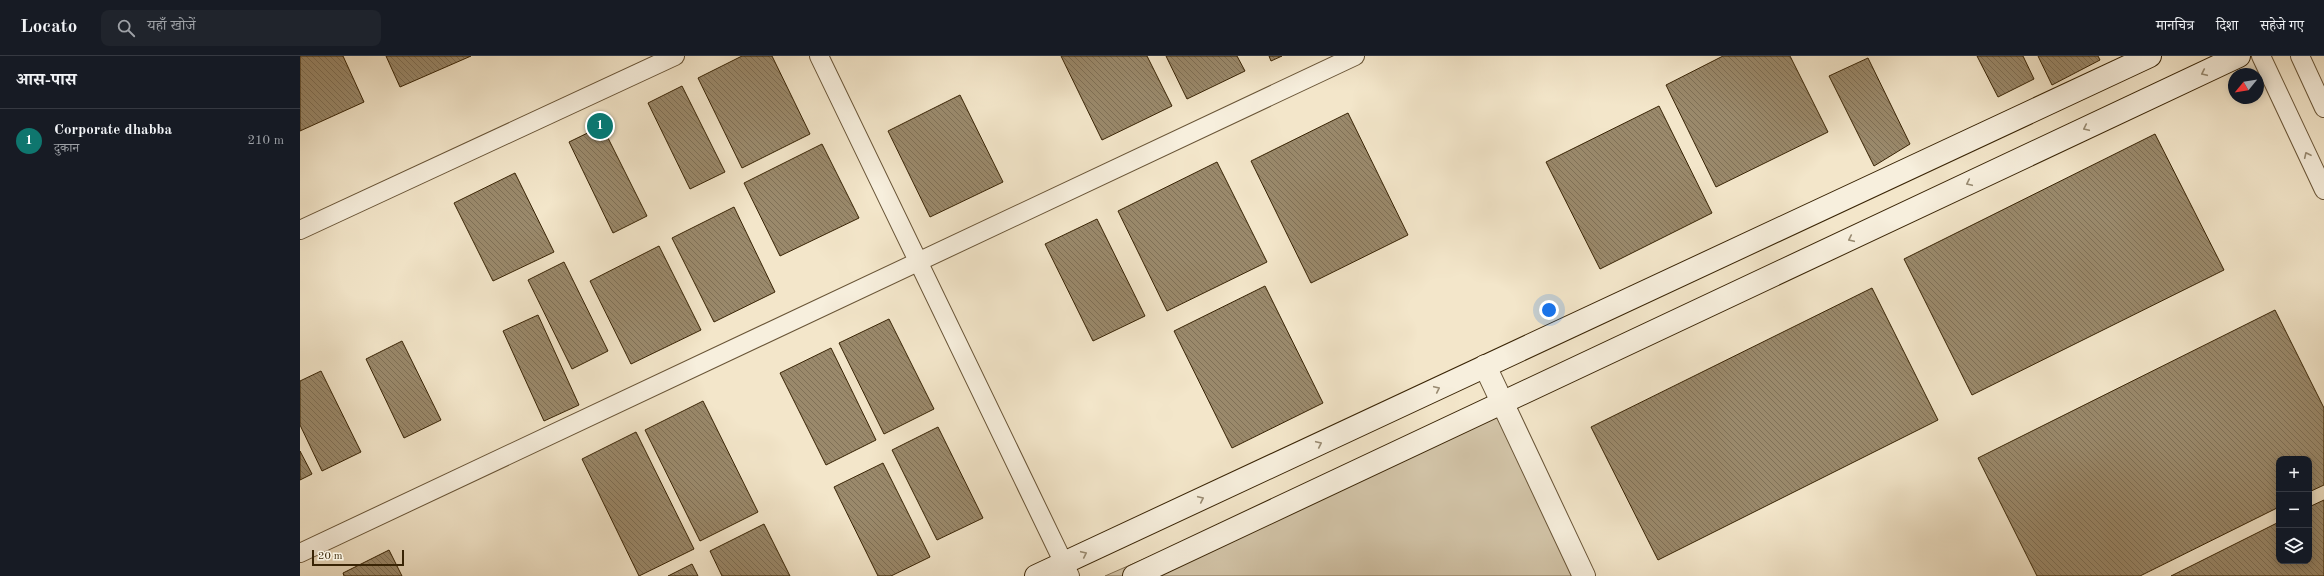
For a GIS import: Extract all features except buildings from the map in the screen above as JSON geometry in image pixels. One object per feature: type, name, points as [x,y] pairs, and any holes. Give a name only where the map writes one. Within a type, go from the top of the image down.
[{"type":"street","points":[[1036,576],[1067,570],[1485,366],[2150,56]]},
{"type":"street","points":[[1134,576],[2239,56]]},
{"type":"street","points":[[1485,366],[1584,576]]},
{"type":"lane","points":[[300,230],[675,56]]},
{"type":"lane","points":[[819,56],[1067,570]]},
{"type":"lane","points":[[300,553],[1355,56]]},
{"type":"lane","points":[[2261,56],[2324,190]]},
{"type":"lane","points":[[2300,56],[2324,108]]},
{"type":"shaded area","points":[[1502,403],[1584,576],[1105,576]]},
{"type":"place","name":"Corporate dhabba","points":[[600,126]]}]
